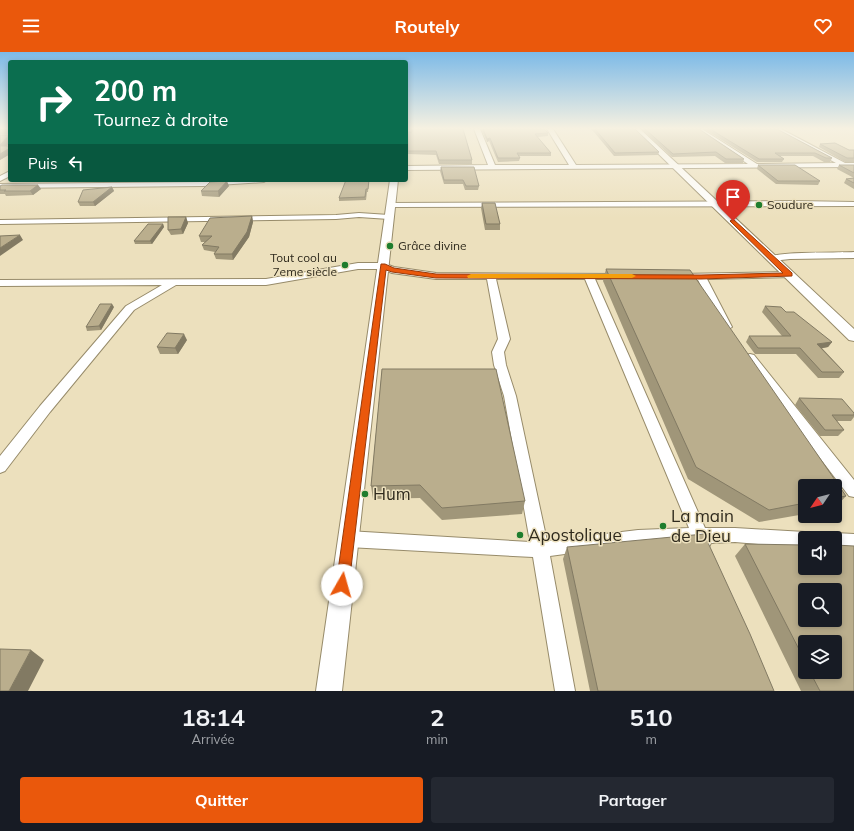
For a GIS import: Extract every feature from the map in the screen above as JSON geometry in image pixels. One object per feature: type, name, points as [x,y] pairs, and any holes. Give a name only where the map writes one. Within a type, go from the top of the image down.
[{"type":"street","points":[[489,159],[492,167]]},
{"type":"street","points":[[569,159],[573,166]]},
{"type":"street","points":[[667,159],[854,336]]},
{"type":"street","points":[[745,159],[756,166]]},
{"type":"street","points":[[833,159],[845,165]]},
{"type":"street","points":[[408,168],[854,165]]},
{"type":"street","points":[[88,184],[92,182]]},
{"type":"street","points":[[0,186],[203,184],[234,182]]},
{"type":"street","points":[[329,691],[394,182]]},
{"type":"street","points":[[0,222],[249,217],[336,217],[390,211],[536,205],[713,202],[854,204]]},
{"type":"street","points":[[772,258],[854,255]]},
{"type":"street","points":[[0,283],[266,282],[344,267],[383,266],[392,270],[436,276],[629,276]]},
{"type":"street","points":[[669,277],[789,275]]},
{"type":"street","points":[[491,276],[504,339],[498,352],[500,365],[510,396],[540,550],[565,691]]},
{"type":"street","points":[[568,276],[595,290]]},
{"type":"street","points":[[589,276],[710,557]]},
{"type":"street","points":[[701,277],[731,335]]},
{"type":"street","points":[[0,467],[45,409],[130,308],[175,283]]},
{"type":"street","points":[[741,347],[854,491]]},
{"type":"street","points":[[348,539],[540,550],[638,536],[735,535],[798,540]]},
{"type":"street","points":[[842,541],[854,542]]},
{"type":"building","points":[[439,159],[472,160],[439,160]]},
{"type":"building","points":[[758,165],[795,165],[820,181],[778,181]]},
{"type":"building","points":[[839,165],[854,165],[854,173]]},
{"type":"building","points":[[441,167],[474,167],[479,186],[466,186],[463,180],[444,180]]},
{"type":"building","points":[[854,178],[854,183],[846,179]]},
{"type":"building","points":[[210,182],[226,182],[218,191],[201,191]]},
{"type":"building","points":[[345,182],[369,182],[365,197],[339,198]]},
{"type":"building","points":[[38,185],[30,191],[4,191],[6,190],[0,190],[0,186]]},
{"type":"building","points":[[112,187],[93,202],[78,202],[83,190]]},
{"type":"building","points":[[482,203],[495,203],[500,224],[486,224]]},
{"type":"building","points":[[252,216],[247,232],[232,254],[214,254],[219,247],[202,245],[212,236],[199,236],[210,218]]},
{"type":"building","points":[[168,217],[186,217],[181,229],[168,230]]},
{"type":"building","points":[[148,224],[163,224],[150,241],[134,241]]},
{"type":"building","points":[[20,235],[0,248],[0,236]]},
{"type":"building","points":[[606,269],[690,270],[834,479],[798,479],[798,504],[769,510],[696,467]]},
{"type":"building","points":[[100,304],[112,304],[99,326],[86,327]]},
{"type":"building","points":[[765,306],[781,307],[786,312],[794,312],[832,342],[817,344],[844,372],[822,372],[800,348],[758,348],[749,336],[791,336]]},
{"type":"building","points":[[167,333],[184,334],[175,348],[157,347]]},
{"type":"building","points":[[382,369],[496,369],[525,501],[442,508],[420,485],[371,486]]},
{"type":"building","points":[[799,398],[842,399],[854,415],[832,415],[844,430],[825,430]]},
{"type":"building","points":[[842,490],[846,496],[842,497]]},
{"type":"building","points":[[704,534],[750,634],[774,691],[598,691],[567,547]]},
{"type":"building","points":[[745,544],[798,545],[798,575],[842,575],[842,545],[854,546],[854,691],[820,691],[814,679],[842,679],[842,635],[798,635],[798,647]]},
{"type":"building","points":[[0,649],[31,650],[9,691],[0,691]]},
{"type":"slow traffic","points":[[471,276],[632,276]]},
{"type":"place","name":"Soudure","points":[[759,205]]},
{"type":"place","name":"Grâce divine","points":[[390,246]]},
{"type":"place","name":"Tout cool au 7eme siècle","points":[[345,265]]},
{"type":"place","name":"Hum","points":[[365,494]]},
{"type":"place","name":"La main de Dieu","points":[[663,526]]},
{"type":"place","name":"Apostolique","points":[[520,535]]},
{"type":"route","points":[[342,585],[383,266],[392,270],[436,276],[701,277],[789,275],[733,221]]}]
